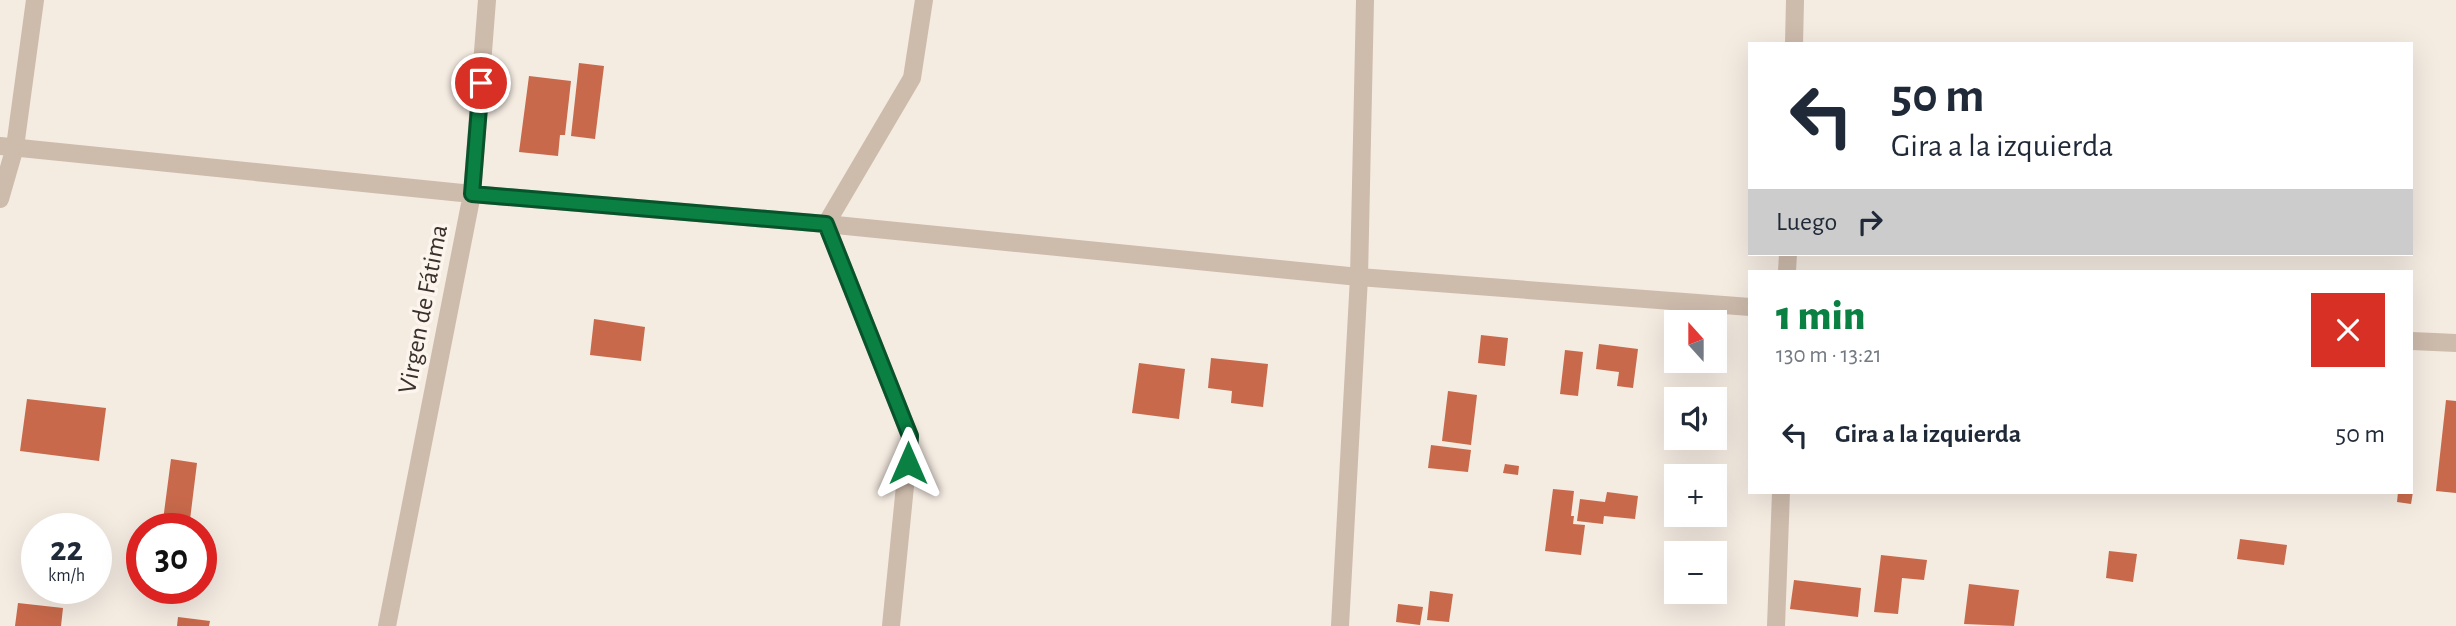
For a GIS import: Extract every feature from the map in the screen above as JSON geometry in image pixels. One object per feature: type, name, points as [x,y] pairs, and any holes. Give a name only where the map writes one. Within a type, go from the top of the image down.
[{"type":"street","points":[[0,199],[35,0]]},
{"type":"street","name":"Virgen de Fátima","points":[[387,626],[472,194],[487,0]]},
{"type":"street","points":[[826,224],[912,78],[924,0]]},
{"type":"street","points":[[1340,626],[1359,276],[1366,0]]},
{"type":"street","points":[[1794,42],[1795,0]]},
{"type":"street","points":[[8,146],[472,194],[826,224],[1359,276],[1748,307]]},
{"type":"street","points":[[826,224],[910,436],[891,626]]},
{"type":"street","points":[[2413,341],[2456,344]]},
{"type":"street","points":[[1776,626],[1781,494]]},
{"type":"building","points":[[579,63],[604,66],[595,139],[571,136]]},
{"type":"building","points":[[529,76],[571,81],[565,135],[560,135],[558,156],[519,152]]},
{"type":"building","points":[[594,319],[645,327],[641,361],[590,355]]},
{"type":"building","points":[[1481,335],[1508,338],[1505,366],[1478,363]]},
{"type":"building","points":[[1599,344],[1638,349],[1633,388],[1617,386],[1619,372],[1596,369]]},
{"type":"building","points":[[1565,350],[1583,352],[1578,396],[1560,394]]},
{"type":"building","points":[[1211,358],[1268,364],[1263,407],[1231,403],[1232,391],[1208,388]]},
{"type":"building","points":[[1139,363],[1185,369],[1179,419],[1132,413]]},
{"type":"building","points":[[1448,391],[1477,395],[1471,445],[1442,441]]},
{"type":"building","points":[[27,399],[106,408],[99,461],[20,451]]},
{"type":"building","points":[[2446,400],[2456,401],[2456,493],[2436,491]]},
{"type":"building","points":[[1431,445],[1471,450],[1468,472],[1428,468]]},
{"type":"building","points":[[171,459],[197,463],[191,513],[164,513]]},
{"type":"building","points":[[1505,464],[1519,466],[1518,475],[1503,473]]},
{"type":"building","points":[[1553,489],[1574,491],[1571,516],[1574,516],[1573,524],[1585,525],[1581,555],[1545,551]]},
{"type":"building","points":[[1607,492],[1638,496],[1635,519],[1604,516],[1603,524],[1577,521],[1580,499],[1605,502]]},
{"type":"building","points":[[2398,494],[2413,494],[2411,504],[2397,502]]},
{"type":"building","points":[[2240,539],[2287,545],[2284,565],[2237,559]]},
{"type":"building","points":[[2109,551],[2137,554],[2133,582],[2106,578]]},
{"type":"building","points":[[1881,555],[1927,560],[1924,580],[1902,578],[1898,614],[1874,612]]},
{"type":"building","points":[[1794,580],[1861,588],[1858,617],[1790,609]]},
{"type":"building","points":[[1969,584],[2019,590],[2014,626],[1964,624]]},
{"type":"building","points":[[1430,591],[1453,594],[1449,622],[1427,620]]},
{"type":"building","points":[[18,603],[63,608],[61,626],[15,626]]},
{"type":"building","points":[[1398,604],[1423,607],[1420,625],[1396,622]]},
{"type":"building","points":[[178,617],[210,621],[209,626],[177,626]]},
{"type":"route","points":[[481,83],[472,194],[826,224],[910,436],[908,463]]}]
